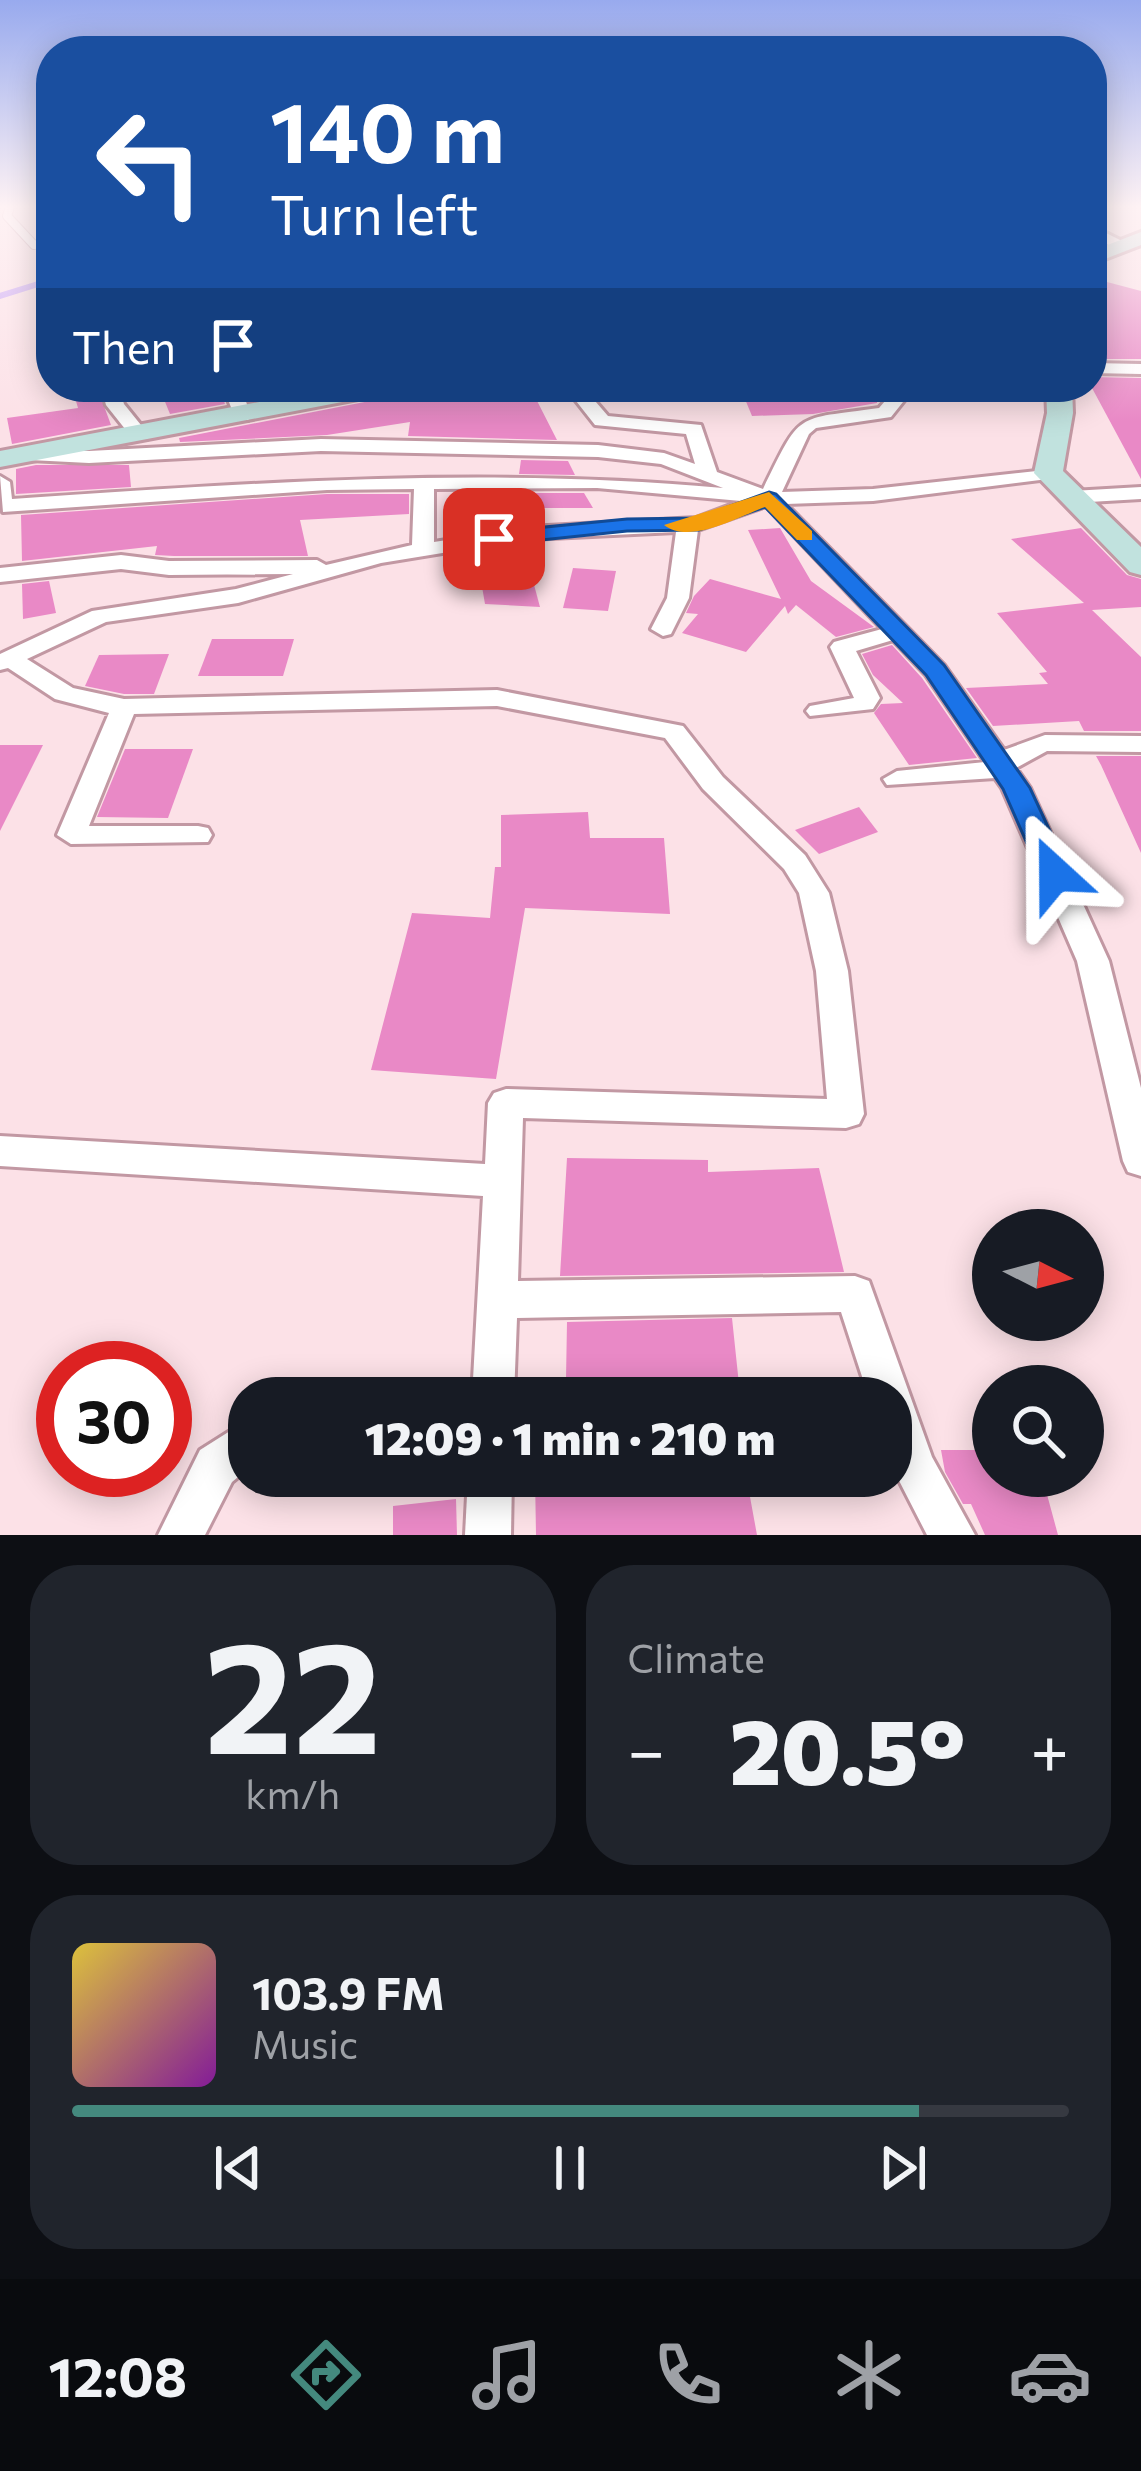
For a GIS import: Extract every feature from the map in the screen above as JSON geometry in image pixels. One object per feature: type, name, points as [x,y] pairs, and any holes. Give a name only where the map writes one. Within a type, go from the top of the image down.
[{"type":"street","points":[[1107,368],[1141,369]]},
{"type":"street","points":[[114,402],[140,435]]},
{"type":"street","points":[[237,402],[242,416]]},
{"type":"street","points":[[0,460],[308,402]]},
{"type":"street","points":[[586,402],[602,421],[694,429],[707,472]]},
{"type":"street","points":[[494,1377],[506,1103],[846,1114],[829,963],[813,892],[786,854],[709,779],[691,746],[674,733],[497,698],[124,707],[58,695],[6,662],[66,628],[100,616],[238,596],[379,556],[529,533],[688,524],[741,512],[769,498],[801,431],[811,423],[885,413],[894,402]]},
{"type":"street","points":[[1048,473],[1060,402]]},
{"type":"street","points":[[31,454],[89,457],[321,445],[508,446],[664,459],[769,498],[935,670],[1016,788],[1093,961],[1141,1161]]},
{"type":"street","points":[[0,482],[3,506],[258,487],[424,484],[597,482],[769,498],[873,495],[1048,473]]},
{"type":"street","points":[[1048,473],[1141,565]]},
{"type":"street","points":[[423,550],[424,484]]},
{"type":"street","points":[[1072,497],[1141,493]]},
{"type":"street","points":[[663,629],[678,598],[688,524]]},
{"type":"street","points":[[0,574],[121,562],[169,568],[339,569]]},
{"type":"street","points":[[819,711],[864,704],[867,698],[842,647],[897,632]]},
{"type":"street","points":[[124,707],[70,835],[198,835]]},
{"type":"street","points":[[1001,769],[1011,753],[1035,744],[1141,743]]},
{"type":"street","points":[[897,779],[1001,769]]},
{"type":"street","points":[[0,1151],[503,1181]]},
{"type":"street","points":[[497,1300],[855,1294],[883,1377]]},
{"type":"street","points":[[181,1535],[216,1466],[228,1457]]},
{"type":"street","points":[[912,1462],[952,1535]]},
{"type":"street","points":[[488,1535],[489,1497]]},
{"type":"building","points":[[1107,282],[1141,291],[1141,359],[1107,359]]},
{"type":"building","points":[[1107,377],[1141,378],[1141,479],[1100,402],[1107,402]]},
{"type":"building","points":[[76,402],[103,402],[111,425],[12,444],[7,418],[78,408]]},
{"type":"building","points":[[165,402],[225,404],[170,414]]},
{"type":"building","points":[[365,402],[538,402],[557,440],[408,436],[410,422],[327,435],[180,442],[179,438]]},
{"type":"building","points":[[746,402],[877,402],[813,414],[752,416]]},
{"type":"building","points":[[521,460],[568,461],[575,475],[519,474]]},
{"type":"building","points":[[129,465],[131,487],[16,494],[16,469]]},
{"type":"building","points":[[516,493],[584,493],[593,508],[514,508]]},
{"type":"building","points":[[327,494],[409,494],[409,514],[300,520],[308,556],[155,555],[157,546],[22,561],[21,515]]},
{"type":"building","points":[[780,528],[811,581],[874,627],[836,637],[796,605],[788,614],[785,606],[746,652],[682,633],[698,614],[686,613],[694,596],[710,579],[781,599],[748,530]]},
{"type":"building","points":[[1081,528],[1127,575],[1141,579],[1141,607],[1092,610],[1141,657],[1141,731],[1084,731],[1079,721],[993,726],[966,688],[1048,684],[1039,673],[1047,672],[997,613],[1084,603],[1011,539]]},
{"type":"building","points":[[523,544],[540,607],[485,604],[476,552]]},
{"type":"building","points":[[573,568],[616,571],[608,611],[563,608]]},
{"type":"building","points":[[49,581],[56,613],[23,619],[22,584]]},
{"type":"building","points":[[212,639],[294,639],[283,676],[198,676]]},
{"type":"building","points":[[892,645],[922,678],[977,758],[909,765],[874,713],[881,704],[903,703],[873,675],[862,654]]},
{"type":"building","points":[[169,654],[154,694],[85,686],[99,655]]},
{"type":"building","points":[[0,745],[43,745],[0,831]]},
{"type":"building","points":[[125,749],[193,749],[168,818],[97,817]]},
{"type":"building","points":[[1096,756],[1141,756],[1141,853],[1101,765]]},
{"type":"building","points":[[859,807],[878,832],[819,854],[795,830]]},
{"type":"building","points":[[588,812],[590,838],[664,838],[670,914],[525,908],[496,1079],[371,1070],[412,913],[490,918],[495,867],[501,867],[501,815]]},
{"type":"building","points":[[567,1158],[708,1160],[708,1172],[819,1168],[844,1272],[560,1276]]},
{"type":"building","points":[[732,1318],[738,1377],[566,1377],[567,1322]]},
{"type":"building","points":[[941,1450],[972,1450],[972,1497],[1048,1497],[1058,1535],[985,1535],[971,1504],[963,1504],[945,1472]]},
{"type":"building","points":[[535,1497],[750,1497],[757,1535],[536,1535]]},
{"type":"building","points":[[456,1499],[457,1535],[393,1535],[393,1506]]},
{"type":"waterway","points":[[0,296],[36,285]]},
{"type":"slow traffic","points":[[674,525],[699,524],[769,498],[805,536]]},
{"type":"route","points":[[494,539],[627,525],[699,524],[769,498],[935,670],[1016,788],[1055,874]]}]
